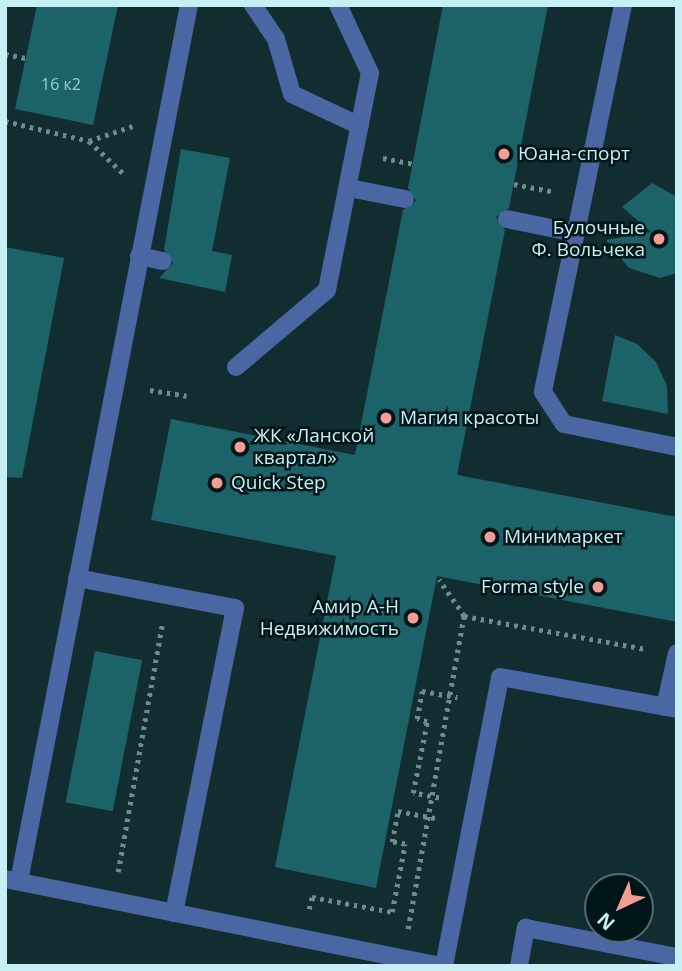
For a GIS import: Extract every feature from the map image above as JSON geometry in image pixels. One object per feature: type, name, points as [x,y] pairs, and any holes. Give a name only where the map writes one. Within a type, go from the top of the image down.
[{"type":"lane","points":[[189,5],[77,578],[12,880],[443,966],[500,677],[671,708],[677,653]]},
{"type":"lane","points":[[253,5],[276,39],[292,94],[360,127]]},
{"type":"lane","points":[[236,367],[327,290],[370,73],[338,5]]},
{"type":"lane","points":[[623,5],[543,392],[564,424],[677,447]]},
{"type":"lane","points":[[349,188],[405,199]]},
{"type":"lane","points":[[507,219],[576,233]]},
{"type":"lane","points":[[139,256],[162,261]]},
{"type":"lane","points":[[77,578],[235,608],[174,913]]},
{"type":"lane","points":[[519,966],[526,928],[677,957]]},
{"type":"path","points":[[5,54],[26,58]]},
{"type":"path","points":[[89,141],[167,115]]},
{"type":"path","points":[[5,121],[89,141],[150,199]]},
{"type":"path","points":[[514,184],[583,198]]},
{"type":"path","points":[[150,390],[187,396]]},
{"type":"path","points":[[409,928],[464,617],[439,580]]},
{"type":"path","points":[[113,900],[167,595]]},
{"type":"path","points":[[464,617],[650,649]]},
{"type":"path","points":[[439,798],[413,793],[427,722],[417,719],[422,691],[457,697]]},
{"type":"path","points":[[312,897],[392,912],[405,844],[392,842],[398,811],[435,818]]},
{"type":"building","points":[[37,5],[118,5],[93,125],[15,109]]},
{"type":"building","name":"ЖК «Ланской квартал»","points":[[443,5],[548,5],[509,208],[496,217],[505,230],[457,475],[677,517],[677,622],[437,576],[376,888],[275,867],[336,556],[151,520],[171,419],[355,455],[403,210],[416,201],[408,188]]},
{"type":"building","points":[[181,149],[230,158],[212,251],[232,255],[225,292],[159,278],[173,263],[164,250]]},
{"type":"building","points":[[652,183],[677,197],[677,273],[660,278],[629,268],[606,240],[651,232],[622,207]]},
{"type":"building","points":[[5,247],[64,258],[22,478],[5,477]]},
{"type":"building","points":[[615,335],[637,344],[656,362],[667,386],[668,414],[602,401]]},
{"type":"building","points":[[95,651],[142,660],[113,811],[66,802]]},
{"type":"place","name":"Юана-спорт","points":[[504,154]]},
{"type":"place","name":"Булочные Ф. Вольчека","points":[[659,239]]},
{"type":"place","name":"Магия красоты","points":[[386,418]]},
{"type":"place","name":"ЖК «Ланской квартал»","points":[[240,447]]},
{"type":"place","name":"Quick Step","points":[[217,483]]},
{"type":"place","name":"Минимаркет","points":[[490,537]]},
{"type":"place","name":"Forma style","points":[[598,587]]},
{"type":"place","name":"Амир А-Н Недвижимость","points":[[413,618]]}]
